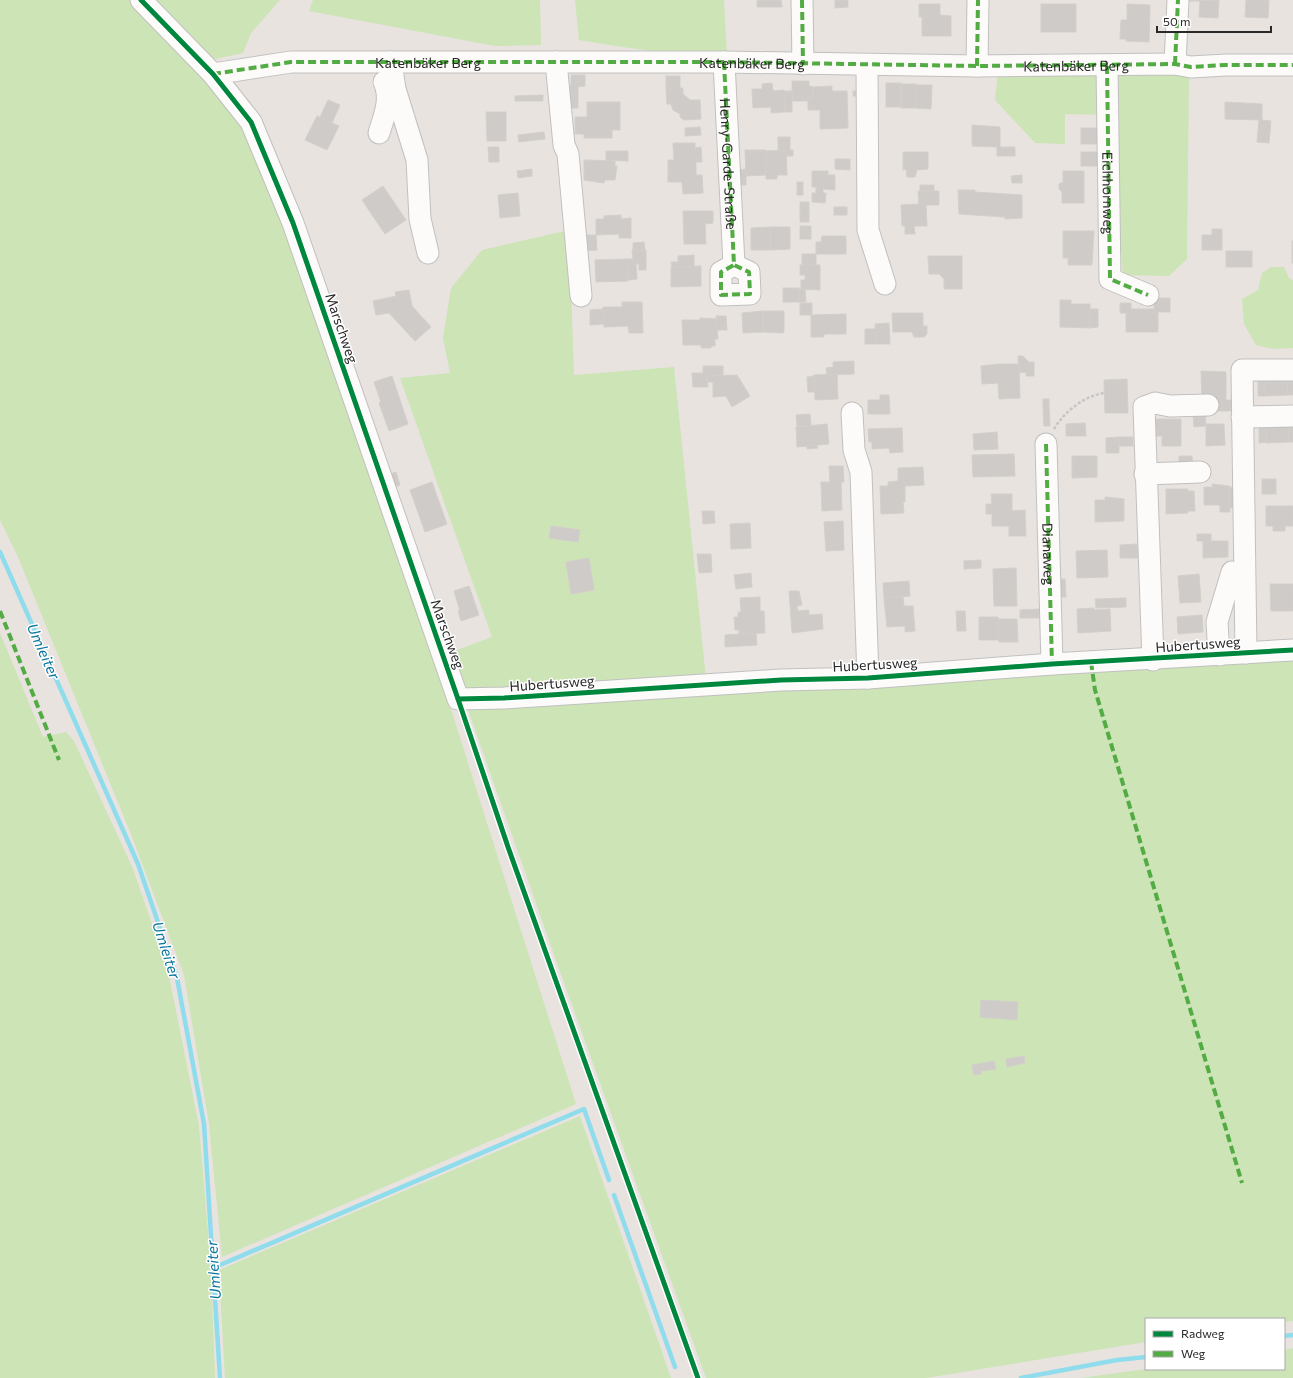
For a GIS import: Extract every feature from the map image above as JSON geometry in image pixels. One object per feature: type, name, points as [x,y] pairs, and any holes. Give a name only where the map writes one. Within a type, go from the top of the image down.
[{"type":"street","name":"Marschweg","points":[[141,0],[212,74],[251,122],[293,223],[398,531],[458,699]]},
{"type":"street","points":[[802,0],[803,64]]},
{"type":"street","points":[[977,66],[978,0]]},
{"type":"street","points":[[1175,64],[1178,0]]},
{"type":"street","name":"Katenbäker Berg","points":[[212,74],[291,62],[724,62],[977,66],[1107,66],[1175,64],[1191,67],[1226,65],[1293,65]]},
{"type":"street","points":[[379,133],[388,101],[388,90],[383,62]]},
{"type":"street","points":[[383,62],[396,89],[417,160],[420,219],[428,253]]},
{"type":"street","points":[[556,62],[564,145],[568,154],[572,206],[575,219],[581,296]]},
{"type":"street","name":"Henry-Garde-Straße","points":[[724,62],[734,265]]},
{"type":"street","points":[[867,65],[868,230],[885,284]]},
{"type":"street","name":"Eichhornweg","points":[[1107,66],[1110,279],[1148,295]]},
{"type":"street","points":[[1246,653],[1242,370],[1293,370]]},
{"type":"street","points":[[1153,660],[1144,407],[1154,403],[1170,406],[1208,405]]},
{"type":"street","points":[[852,413],[854,450],[861,472],[868,678]]},
{"type":"street","points":[[1242,417],[1293,416]]},
{"type":"street","name":"Dianaweg","points":[[1046,444],[1052,664]]},
{"type":"street","points":[[1146,474],[1200,472]]},
{"type":"street","points":[[1219,655],[1217,622],[1232,572]]},
{"type":"street","name":"Hubertusweg","points":[[458,699],[504,698],[781,680],[868,678],[1052,664],[1153,660],[1293,650]]},
{"type":"path","points":[[1046,444],[1062,417],[1082,402],[1104,393]]},
{"type":"green space","points":[[0,0],[134,0],[247,124],[268,179],[450,706],[576,1104],[222,1257],[209,1124],[184,975],[132,837],[18,557],[0,520]]},
{"type":"green space","points":[[152,0],[280,0],[251,33],[243,53],[215,59],[204,55]]},
{"type":"green space","points":[[313,0],[540,0],[541,45],[495,46],[309,11]]},
{"type":"green space","points":[[575,0],[724,0],[727,56],[708,56],[634,49],[579,40]]},
{"type":"green space","points":[[998,71],[1189,74],[1187,259],[1169,276],[1123,275],[1111,115],[1065,114],[1065,144],[1035,143],[995,100]]},
{"type":"green space","points":[[569,230],[574,375],[674,367],[706,679],[469,695],[449,653],[492,637],[400,378],[450,373],[443,338],[451,288],[482,250]]},
{"type":"green space","points":[[1271,267],[1284,267],[1289,278],[1293,280],[1293,348],[1273,349],[1256,345],[1244,324],[1242,299],[1258,290],[1262,273]]},
{"type":"green space","points":[[0,633],[43,737],[66,732],[74,741],[133,869],[168,971],[199,1126],[211,1269],[215,1378],[0,1378]]},
{"type":"green space","points":[[1293,655],[1293,1321],[1285,1322],[1285,1318],[1145,1318],[1145,1342],[926,1378],[706,1378],[558,966],[466,704]]},
{"type":"green space","points":[[580,1116],[671,1378],[225,1378],[219,1270]]},
{"type":"green space","points":[[1293,1348],[1293,1378],[1081,1378],[1145,1369],[1285,1370],[1285,1350]]},
{"type":"building","points":[[757,0],[781,0],[782,7],[757,7]]},
{"type":"building","points":[[835,0],[848,0],[848,7],[835,8]]},
{"type":"building","points":[[1219,0],[1218,18],[1199,17],[1200,1],[1188,1]]},
{"type":"building","points":[[1246,0],[1269,0],[1268,18],[1245,17]]},
{"type":"building","points":[[919,4],[940,4],[940,15],[951,16],[951,36],[922,36],[922,17],[919,17]]},
{"type":"building","points":[[1041,4],[1076,4],[1076,32],[1041,32]]},
{"type":"building","points":[[1127,4],[1150,5],[1149,42],[1126,41],[1126,39],[1120,39],[1121,20],[1127,20]]},
{"type":"building","points":[[571,75],[585,75],[585,86],[578,87],[578,108],[565,108],[565,86],[571,86]]},
{"type":"building","points":[[666,76],[680,76],[680,88],[666,88]]},
{"type":"building","points":[[792,81],[809,81],[809,86],[813,87],[813,97],[808,97],[808,101],[792,101]]},
{"type":"building","points":[[772,83],[773,91],[784,90],[785,112],[771,113],[771,107],[753,108],[752,89],[762,89],[762,84]]},
{"type":"building","points":[[886,83],[901,83],[901,107],[886,107]]},
{"type":"building","points":[[901,84],[916,84],[916,108],[901,108]]},
{"type":"building","points":[[916,85],[932,85],[931,109],[916,108]]},
{"type":"building","points":[[832,86],[832,91],[847,91],[848,128],[820,129],[820,110],[808,110],[808,97],[813,97],[813,87]]},
{"type":"building","points":[[666,88],[683,88],[683,94],[690,100],[700,100],[701,119],[684,120],[680,117],[680,114],[673,110],[671,104],[667,104]]},
{"type":"building","points":[[784,91],[792,91],[792,112],[785,112]]},
{"type":"building","points":[[853,91],[862,91],[862,96],[853,96]]},
{"type":"building","points":[[543,95],[543,101],[515,101],[515,96]]},
{"type":"building","points":[[328,100],[340,105],[332,123],[320,117]]},
{"type":"building","points":[[587,102],[620,102],[620,130],[612,130],[612,138],[584,138],[584,134],[575,134],[575,117],[587,117]]},
{"type":"building","points":[[1225,102],[1262,104],[1262,120],[1271,121],[1269,143],[1257,142],[1259,120],[1225,119]]},
{"type":"building","points":[[486,112],[506,112],[506,141],[487,141]]},
{"type":"building","points":[[317,116],[339,126],[327,150],[305,140]]},
{"type":"building","points":[[972,125],[1000,127],[1000,147],[1015,147],[1015,156],[997,156],[997,147],[972,146]]},
{"type":"building","points":[[700,127],[701,135],[685,136],[685,128]]},
{"type":"building","points":[[1081,128],[1100,128],[1100,144],[1081,144]]},
{"type":"building","points":[[544,132],[545,139],[519,142],[518,135]]},
{"type":"building","points":[[778,137],[790,137],[790,150],[793,150],[793,156],[786,156],[786,150],[778,151]]},
{"type":"building","points":[[673,143],[695,143],[695,148],[701,147],[702,162],[696,162],[696,175],[702,175],[703,193],[683,194],[682,182],[675,182],[674,174],[668,174],[668,160],[674,160]]},
{"type":"building","points":[[488,147],[499,147],[499,162],[489,162]]},
{"type":"building","points":[[745,150],[766,150],[766,175],[746,176]]},
{"type":"building","points":[[786,150],[787,175],[777,175],[777,179],[766,179],[766,151]]},
{"type":"building","points":[[606,151],[628,151],[628,161],[606,160]]},
{"type":"building","points":[[903,152],[928,152],[928,169],[917,170],[915,177],[907,177],[906,169],[903,170]]},
{"type":"building","points":[[1081,152],[1102,152],[1102,166],[1081,166]]},
{"type":"building","points":[[835,159],[850,159],[850,170],[835,169]]},
{"type":"building","points":[[584,160],[615,161],[615,166],[617,166],[615,180],[605,180],[604,183],[584,180]]},
{"type":"building","points":[[532,169],[532,176],[518,178],[517,171]]},
{"type":"building","points":[[746,169],[746,185],[738,185],[738,170]]},
{"type":"building","points":[[812,171],[828,171],[828,175],[835,175],[835,190],[823,189],[823,193],[826,193],[825,203],[812,202],[812,193],[816,193],[816,187],[812,187]]},
{"type":"building","points":[[1063,171],[1084,171],[1084,203],[1062,203],[1062,192],[1059,189],[1059,184],[1063,182]]},
{"type":"building","points":[[668,174],[674,174],[675,182],[668,182]]},
{"type":"building","points":[[1022,175],[1022,183],[1012,183],[1011,176]]},
{"type":"building","points":[[797,182],[803,182],[803,195],[797,195]]},
{"type":"building","points":[[920,185],[934,185],[934,191],[920,191]]},
{"type":"building","points":[[383,186],[406,220],[385,234],[362,200]]},
{"type":"building","points":[[958,190],[975,190],[975,192],[1022,195],[1022,218],[1005,219],[1005,217],[959,214]]},
{"type":"building","points":[[918,191],[939,191],[939,205],[919,205]]},
{"type":"building","points":[[518,193],[520,216],[500,218],[498,195]]},
{"type":"building","points":[[800,202],[809,202],[809,222],[800,222]]},
{"type":"building","points":[[901,205],[926,205],[927,226],[914,226],[915,234],[905,234],[905,226],[902,226]]},
{"type":"building","points":[[834,207],[847,207],[847,215],[834,215]]},
{"type":"building","points":[[683,211],[713,211],[713,223],[705,224],[706,244],[684,244]]},
{"type":"building","points":[[621,215],[621,219],[631,218],[631,238],[619,238],[619,234],[596,235],[596,219],[604,219],[604,216]]},
{"type":"building","points":[[800,226],[811,226],[811,239],[800,239]]},
{"type":"building","points":[[770,227],[790,227],[790,249],[770,250]]},
{"type":"building","points":[[770,227],[770,250],[751,250],[751,228]]},
{"type":"building","points":[[1212,229],[1222,229],[1222,250],[1202,250],[1202,235],[1212,235]]},
{"type":"building","points":[[1063,231],[1094,231],[1092,265],[1068,265],[1068,258],[1063,258]]},
{"type":"building","points":[[582,235],[596,235],[597,250],[582,251]]},
{"type":"building","points":[[822,236],[846,236],[846,254],[816,254],[816,242],[821,242]]},
{"type":"building","points":[[1293,241],[1293,263],[1292,263]]},
{"type":"building","points":[[644,242],[645,250],[633,250],[633,243]]},
{"type":"building","points":[[632,250],[646,250],[646,270],[639,270],[639,264],[627,264],[627,259],[633,259]]},
{"type":"building","points":[[1226,251],[1252,251],[1252,267],[1226,267]]},
{"type":"building","points":[[802,254],[816,254],[816,265],[802,265]]},
{"type":"building","points":[[694,255],[694,266],[672,267],[671,262],[678,262],[678,256]]},
{"type":"building","points":[[928,256],[962,256],[962,289],[944,289],[944,279],[939,274],[929,274]]},
{"type":"building","points":[[627,259],[628,281],[596,282],[595,260]]},
{"type":"building","points":[[627,264],[636,264],[637,279],[628,280]]},
{"type":"building","points":[[800,265],[820,265],[820,290],[801,289],[801,280],[805,280],[805,275],[800,275]]},
{"type":"building","points":[[701,266],[701,286],[671,287],[671,267]]},
{"type":"building","points":[[783,288],[799,288],[799,302],[783,302]]},
{"type":"building","points":[[799,289],[805,289],[806,302],[799,302]]},
{"type":"building","points":[[409,290],[412,306],[431,327],[415,341],[389,313],[376,315],[373,301],[396,296],[395,292]]},
{"type":"building","points":[[1154,298],[1170,298],[1170,312],[1158,312],[1158,332],[1126,332],[1126,313],[1120,313],[1120,303],[1131,303],[1131,309],[1154,309]]},
{"type":"building","points":[[1060,300],[1071,300],[1071,304],[1090,304],[1090,328],[1060,327]]},
{"type":"building","points":[[622,302],[642,302],[643,333],[629,333],[628,326],[604,327],[603,307],[622,307]]},
{"type":"building","points":[[800,303],[812,303],[812,315],[800,315]]},
{"type":"building","points":[[603,309],[604,324],[590,325],[590,310]]},
{"type":"building","points":[[1090,309],[1098,309],[1098,327],[1090,328]]},
{"type":"building","points":[[763,311],[784,311],[783,333],[763,332]]},
{"type":"building","points":[[763,311],[763,332],[743,333],[742,313]]},
{"type":"building","points":[[892,313],[923,313],[923,326],[927,326],[927,334],[924,337],[914,337],[912,332],[893,332]]},
{"type":"building","points":[[846,314],[846,334],[824,334],[824,337],[811,337],[811,315]]},
{"type":"building","points":[[716,316],[726,316],[727,330],[716,330]]},
{"type":"building","points":[[700,318],[716,319],[718,339],[715,339],[715,346],[711,346],[711,348],[701,348],[701,345],[683,345],[682,320],[700,320]]},
{"type":"building","points":[[889,323],[890,344],[876,344],[875,324]]},
{"type":"building","points":[[865,329],[875,329],[876,344],[865,344]]},
{"type":"building","points":[[1018,356],[1023,356],[1029,362],[1034,362],[1034,376],[1026,376],[1026,372],[1019,373]]},
{"type":"building","points":[[854,361],[854,374],[827,375],[826,368],[833,367],[833,362]]},
{"type":"building","points":[[1019,364],[1020,398],[999,399],[998,383],[982,384],[981,366]]},
{"type":"building","points":[[703,366],[723,366],[723,376],[707,376],[708,387],[693,387],[692,373],[703,373]]},
{"type":"building","points":[[1201,371],[1226,372],[1226,400],[1236,400],[1236,411],[1216,411],[1216,398],[1202,399]]},
{"type":"building","points":[[837,374],[838,399],[815,400],[814,375]]},
{"type":"building","points":[[737,375],[750,396],[732,407],[726,396],[713,397],[713,382],[707,382],[707,376]]},
{"type":"building","points":[[392,376],[408,424],[389,431],[379,403],[381,402],[374,382]]},
{"type":"building","points":[[814,376],[815,392],[808,392],[807,377]]},
{"type":"building","points":[[1287,376],[1288,395],[1265,396],[1265,377]]},
{"type":"building","points":[[1287,376],[1293,376],[1293,395],[1288,395]]},
{"type":"building","points":[[1265,377],[1265,396],[1258,396],[1258,378]]},
{"type":"building","points":[[1127,379],[1128,413],[1105,413],[1104,380]]},
{"type":"building","points":[[880,395],[889,395],[890,414],[868,414],[868,400],[880,400]]},
{"type":"building","points":[[1043,399],[1049,399],[1049,407],[1043,407]]},
{"type":"building","points":[[1043,407],[1049,407],[1050,426],[1044,426]]},
{"type":"building","points":[[1205,412],[1206,426],[1194,427],[1193,413]]},
{"type":"building","points":[[810,414],[811,426],[797,426],[796,415]]},
{"type":"building","points":[[1155,419],[1181,419],[1181,446],[1162,446],[1162,436],[1156,436]]},
{"type":"building","points":[[1085,423],[1086,436],[1066,436],[1066,424]]},
{"type":"building","points":[[1266,423],[1288,423],[1289,442],[1266,443]]},
{"type":"building","points":[[1288,423],[1293,423],[1293,442],[1289,442]]},
{"type":"building","points":[[827,424],[829,444],[797,447],[796,427]]},
{"type":"building","points":[[1206,424],[1224,424],[1225,445],[1206,446]]},
{"type":"building","points":[[1259,424],[1266,424],[1266,442],[1259,443]]},
{"type":"building","points":[[902,428],[903,452],[890,453],[889,448],[872,449],[872,442],[869,442],[868,429]]},
{"type":"building","points":[[997,432],[998,449],[974,450],[973,434]]},
{"type":"building","points":[[1119,437],[1133,437],[1133,446],[1119,446]]},
{"type":"building","points":[[1119,437],[1119,453],[1106,453],[1106,438]]},
{"type":"building","points":[[817,445],[818,448],[807,449],[807,446]]},
{"type":"building","points":[[1014,454],[1015,476],[973,477],[972,455]]},
{"type":"building","points":[[1072,456],[1097,456],[1097,477],[1072,478]]},
{"type":"building","points":[[1179,456],[1192,456],[1193,469],[1179,469]]},
{"type":"building","points":[[829,466],[843,466],[844,482],[841,482],[842,510],[822,511],[821,482],[830,482]]},
{"type":"building","points":[[923,467],[924,485],[905,486],[905,502],[903,502],[904,513],[881,514],[880,486],[888,486],[888,482],[898,481],[898,468]]},
{"type":"building","points":[[396,472],[400,485],[392,488],[387,475]]},
{"type":"building","points":[[1262,479],[1276,479],[1276,494],[1262,494]]},
{"type":"building","points":[[432,482],[447,524],[425,532],[410,490]]},
{"type":"building","points":[[1212,484],[1229,486],[1230,512],[1220,512],[1220,505],[1204,505],[1204,487],[1213,487]]},
{"type":"building","points":[[1229,487],[1237,487],[1237,508],[1229,508]]},
{"type":"building","points":[[1166,489],[1188,489],[1188,491],[1194,491],[1195,511],[1188,511],[1188,513],[1166,514]]},
{"type":"building","points":[[991,494],[1012,494],[1012,511],[1025,510],[1026,536],[1009,536],[1009,526],[992,526],[992,514],[986,514],[986,504],[992,504]]},
{"type":"building","points":[[1105,497],[1124,499],[1124,521],[1095,522],[1095,500],[1105,500]]},
{"type":"building","points":[[1266,506],[1293,506],[1293,526],[1285,526],[1285,531],[1273,531],[1273,526],[1266,526]]},
{"type":"building","points":[[702,511],[714,511],[715,523],[703,524]]},
{"type":"building","points":[[843,521],[844,550],[826,551],[824,522]]},
{"type":"building","points":[[750,523],[751,548],[731,549],[730,524]]},
{"type":"building","points":[[551,526],[580,530],[578,542],[549,538]]},
{"type":"building","points":[[1197,534],[1211,534],[1211,541],[1197,541]]},
{"type":"building","points":[[1203,541],[1228,541],[1228,557],[1203,558]]},
{"type":"building","points":[[1137,544],[1138,558],[1120,558],[1120,545]]},
{"type":"building","points":[[1107,550],[1108,577],[1077,578],[1076,551]]},
{"type":"building","points":[[697,554],[711,554],[712,572],[699,573]]},
{"type":"building","points":[[589,558],[594,590],[571,594],[566,562]]},
{"type":"building","points":[[981,560],[981,568],[964,569],[964,561]]},
{"type":"building","points":[[1016,568],[1017,606],[994,606],[993,569]]},
{"type":"building","points":[[751,573],[752,587],[736,589],[734,575]]},
{"type":"building","points":[[1199,574],[1201,602],[1180,603],[1178,576]]},
{"type":"building","points":[[1057,579],[1065,579],[1066,597],[1057,597]]},
{"type":"building","points":[[909,581],[910,596],[884,598],[883,583]]},
{"type":"building","points":[[1270,584],[1293,584],[1293,611],[1271,611]]},
{"type":"building","points":[[469,586],[479,615],[461,621],[458,611],[460,611],[454,591]]},
{"type":"building","points":[[789,591],[799,591],[802,605],[797,606],[798,611],[809,610],[809,615],[822,614],[823,629],[792,633]]},
{"type":"building","points":[[903,596],[904,606],[913,606],[915,631],[905,632],[905,626],[887,627],[884,598]]},
{"type":"building","points":[[760,597],[760,611],[764,611],[765,633],[739,634],[739,630],[735,630],[734,617],[738,617],[738,612],[741,612],[740,598]]},
{"type":"building","points":[[1126,598],[1126,607],[1096,608],[1095,599]]},
{"type":"building","points":[[1094,608],[1094,610],[1110,609],[1111,631],[1078,633],[1077,609]]},
{"type":"building","points":[[1039,609],[1039,618],[1020,618],[1020,610]]},
{"type":"building","points":[[956,611],[965,611],[966,631],[957,631]]},
{"type":"building","points":[[1202,615],[1203,632],[1178,634],[1177,617]]},
{"type":"building","points":[[979,617],[998,617],[999,640],[979,640]]},
{"type":"building","points":[[998,619],[1017,619],[1018,642],[999,642]]},
{"type":"building","points":[[756,633],[757,645],[725,647],[725,635]]},
{"type":"building","points":[[981,1000],[1018,1002],[1017,1020],[980,1017]]},
{"type":"building","points":[[1024,1056],[1025,1063],[1007,1067],[1006,1059]]},
{"type":"building","points":[[994,1061],[996,1069],[981,1071],[981,1074],[974,1075],[972,1065]]},
{"type":"waterway","name":"Umleiter","points":[[0,552],[138,864],[177,978],[204,1124],[220,1378]]},
{"type":"waterway","points":[[213,1268],[584,1109],[609,1180]]},
{"type":"waterway","points":[[614,1195],[675,1367]]},
{"type":"waterway","points":[[1285,1336],[1293,1335]]},
{"type":"waterway","points":[[1021,1378],[1117,1360],[1145,1357]]},
{"type":"marked path","points":[[802,0],[803,64]]},
{"type":"marked path","points":[[977,66],[978,0]]},
{"type":"marked path","points":[[1175,64],[1178,0]]},
{"type":"marked path","points":[[213,74],[291,62],[724,62],[977,66],[1175,64],[1191,67],[1226,65],[1293,65]]},
{"type":"marked path","points":[[724,62],[734,265],[721,272],[721,295],[750,294],[749,272],[734,265]]},
{"type":"marked path","points":[[1107,66],[1110,279],[1148,295]]},
{"type":"marked path","points":[[1046,444],[1052,664]]},
{"type":"marked path","points":[[0,611],[59,760]]},
{"type":"marked path","points":[[1091,662],[1095,690],[1242,1183]]},
{"type":"cycle path","points":[[141,0],[213,74],[251,122],[293,223],[508,847],[698,1378]]},
{"type":"cycle path","points":[[458,699],[504,698],[781,680],[868,678],[1052,664],[1293,650]]}]
